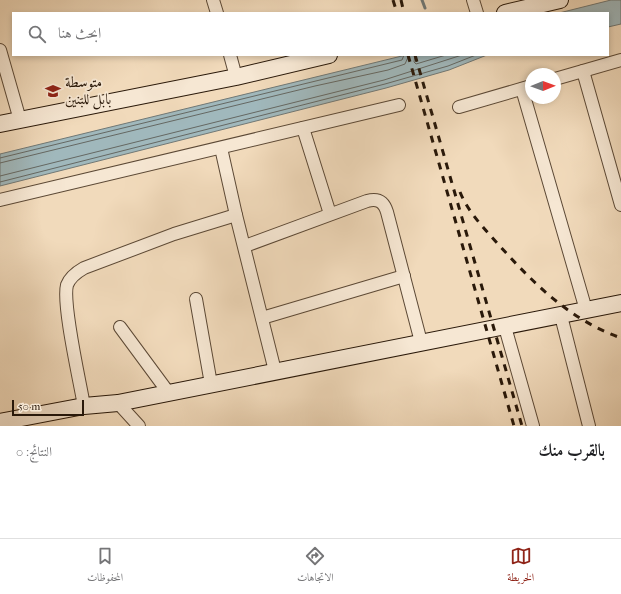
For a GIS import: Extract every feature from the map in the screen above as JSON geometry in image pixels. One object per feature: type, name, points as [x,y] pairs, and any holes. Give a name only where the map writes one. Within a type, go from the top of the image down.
[{"type":"street","points":[[213,0],[217,12]]},
{"type":"street","points":[[473,0],[477,12]]},
{"type":"street","points":[[509,12],[560,0]]},
{"type":"street","points":[[0,51],[20,120]]},
{"type":"street","points":[[230,56],[236,77]]},
{"type":"street","points":[[0,124],[236,77],[325,56]]},
{"type":"street","points":[[561,77],[621,60]]},
{"type":"street","points":[[583,71],[621,205]]},
{"type":"street","points":[[459,108],[525,88]]},
{"type":"street","points":[[530,104],[586,310]]},
{"type":"street","points":[[0,200],[399,105]]},
{"type":"street","points":[[303,128],[330,214]]},
{"type":"street","points":[[221,148],[275,371]]},
{"type":"street","points":[[245,246],[367,201],[374,199],[380,201],[385,206],[387,212],[421,342]]},
{"type":"street","points":[[84,406],[68,310],[67,285],[74,274],[84,268],[174,234],[236,215]]},
{"type":"street","points":[[262,318],[404,276]]},
{"type":"street","points":[[196,299],[211,384]]},
{"type":"street","points":[[0,422],[84,406],[118,403],[621,303]]},
{"type":"street","points":[[561,316],[589,426]]},
{"type":"street","points":[[120,327],[168,392]]},
{"type":"street","points":[[505,327],[533,426]]},
{"type":"street","points":[[118,403],[139,426]]},
{"type":"water","points":[[611,0],[621,0],[621,24],[609,27],[609,12],[563,12]]},
{"type":"water","points":[[402,56],[484,56],[449,70],[386,88],[0,186],[0,154]]},
{"type":"waterway","points":[[422,0],[425,8]]},
{"type":"railway","points":[[393,0],[397,12]]},
{"type":"railway","points":[[401,0],[404,12]]},
{"type":"railway","points":[[408,56],[514,426]]},
{"type":"railway","points":[[415,56],[522,426]]},
{"type":"railway","points":[[460,192],[467,206],[481,225],[539,286],[569,311],[585,321],[621,338]]},
{"type":"place","name":"متوسطة بابل للبنين","points":[[53,91]]}]
